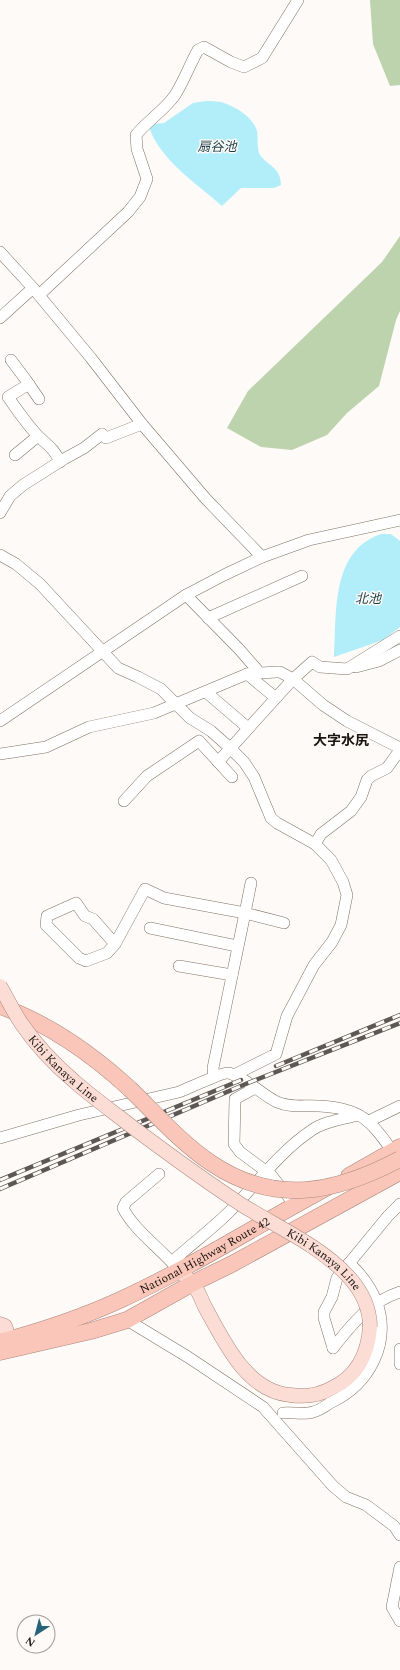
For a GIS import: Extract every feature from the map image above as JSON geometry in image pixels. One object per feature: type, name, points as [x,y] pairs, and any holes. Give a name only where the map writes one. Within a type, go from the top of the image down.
[{"type":"highway","points":[[0,1006],[20,1013],[48,1027],[94,1057],[130,1088],[182,1140],[210,1162],[229,1174],[277,1189],[314,1189],[334,1186],[370,1174],[398,1155]]},
{"type":"highway","name":"National Highway Route 42","points":[[6,1346],[103,1307],[175,1266],[294,1205],[398,1155]]},
{"type":"highway","name":"National Highway Route 42","points":[[6,1346],[91,1332],[127,1320],[400,1172]]},
{"type":"main road","name":"Kibi Kanaya Line","points":[[0,986],[21,1022],[38,1045],[82,1088],[201,1177],[242,1205],[307,1244],[340,1268],[354,1283],[363,1297],[369,1314],[370,1327],[366,1353],[361,1364],[348,1378],[330,1390],[295,1396],[274,1392],[253,1378],[243,1368],[222,1338],[193,1283],[175,1266]]},
{"type":"main road","points":[[0,1324],[4,1326],[6,1346]]},
{"type":"street","points":[[0,318],[36,292],[128,212],[140,197],[147,179],[137,149],[136,135],[145,124],[175,95],[198,50],[204,47],[231,62],[244,67],[262,58],[298,0]]},
{"type":"street","points":[[0,252],[36,292],[91,358],[142,424],[206,499],[262,557]]},
{"type":"street","points":[[11,360],[38,399]]},
{"type":"street","points":[[29,384],[8,397],[22,418],[54,451],[60,462]]},
{"type":"street","points":[[1,509],[10,496],[23,485],[84,448],[102,434],[106,438],[142,424]]},
{"type":"street","points":[[15,455],[38,436]]},
{"type":"street","points":[[0,721],[101,651],[186,595],[262,557],[309,540],[399,521]]},
{"type":"street","points":[[0,555],[16,564],[40,584],[118,668],[161,690],[190,718],[211,731],[230,748],[244,762],[254,777],[271,818],[277,823],[315,844],[331,860],[343,882],[347,895],[341,925],[332,942],[314,965],[287,1016],[276,1054],[234,1075]]},
{"type":"street","points":[[208,618],[302,576]]},
{"type":"street","points":[[186,595],[259,672]]},
{"type":"street","points":[[347,669],[400,636]]},
{"type":"street","points":[[218,762],[293,679],[312,662],[320,667],[347,669],[379,661],[400,650]]},
{"type":"street","points":[[0,754],[46,747],[89,727],[154,713],[177,705],[247,674],[259,672],[280,672],[293,679],[323,705],[347,721],[400,749],[387,768],[371,776],[367,780],[361,797],[351,811],[321,834],[315,844]]},
{"type":"street","points":[[247,674],[276,698]]},
{"type":"street","points":[[206,692],[248,728]]},
{"type":"street","points":[[124,801],[147,776],[199,741],[232,777]]},
{"type":"street","points":[[214,1077],[213,1068],[251,883]]},
{"type":"street","points":[[115,944],[93,920],[85,916],[76,903],[47,916],[46,925],[79,958],[86,961],[107,953],[115,944],[145,889],[164,898],[284,922]]},
{"type":"street","points":[[150,928],[237,946]]},
{"type":"street","points":[[179,966],[232,975]]},
{"type":"street","points":[[0,1138],[79,1115],[179,1092],[223,1073],[234,1075],[267,1097],[286,1105],[298,1107],[330,1107],[358,1114],[369,1121],[398,1155]]},
{"type":"street","points":[[254,1088],[235,1099],[234,1144],[240,1152],[271,1175],[294,1205]]},
{"type":"street","points":[[369,1121],[400,1106]]},
{"type":"street","points":[[159,1174],[126,1202],[123,1208],[126,1215],[175,1266],[230,1211],[286,1151],[312,1129],[358,1114]]},
{"type":"street","points":[[400,1204],[388,1216],[337,1278],[332,1297],[324,1312],[324,1318],[333,1348],[361,1314],[377,1302],[400,1292]]},
{"type":"street","points":[[280,1418],[313,1412],[338,1400],[359,1384],[374,1362],[379,1345],[381,1327],[377,1302],[366,1281],[349,1263]]},
{"type":"street","points":[[127,1320],[188,1357],[270,1413],[280,1418],[333,1486],[346,1497],[366,1505],[394,1526],[400,1535]]},
{"type":"street","points":[[400,1348],[400,1364]]},
{"type":"street","points":[[280,1418],[295,1396]]},
{"type":"street","points":[[400,1567],[392,1608],[400,1621]]},
{"type":"green space","points":[[370,0],[400,0],[400,85],[390,86],[373,44]]},
{"type":"green space","points":[[400,236],[400,311],[396,320],[379,386],[347,413],[327,435],[292,450],[261,447],[227,428],[248,391],[382,262]]},
{"type":"water","name":"扇谷池","points":[[206,101],[221,102],[232,106],[252,121],[257,131],[259,153],[276,170],[281,185],[274,188],[241,188],[222,206],[190,180],[161,150],[149,127],[152,124],[164,123],[193,103]]},
{"type":"water","name":"北池","points":[[381,534],[391,534],[400,541],[400,627],[383,640],[334,657],[337,604],[345,569],[353,554],[364,542]]},
{"type":"railway","points":[[276,1066],[400,1015]]},
{"type":"railway","points":[[0,1189],[248,1083],[400,1023]]},
{"type":"railway","points":[[0,1180],[241,1080]]},
{"type":"district","name":"大字水尻","points":[[341,740]]}]
